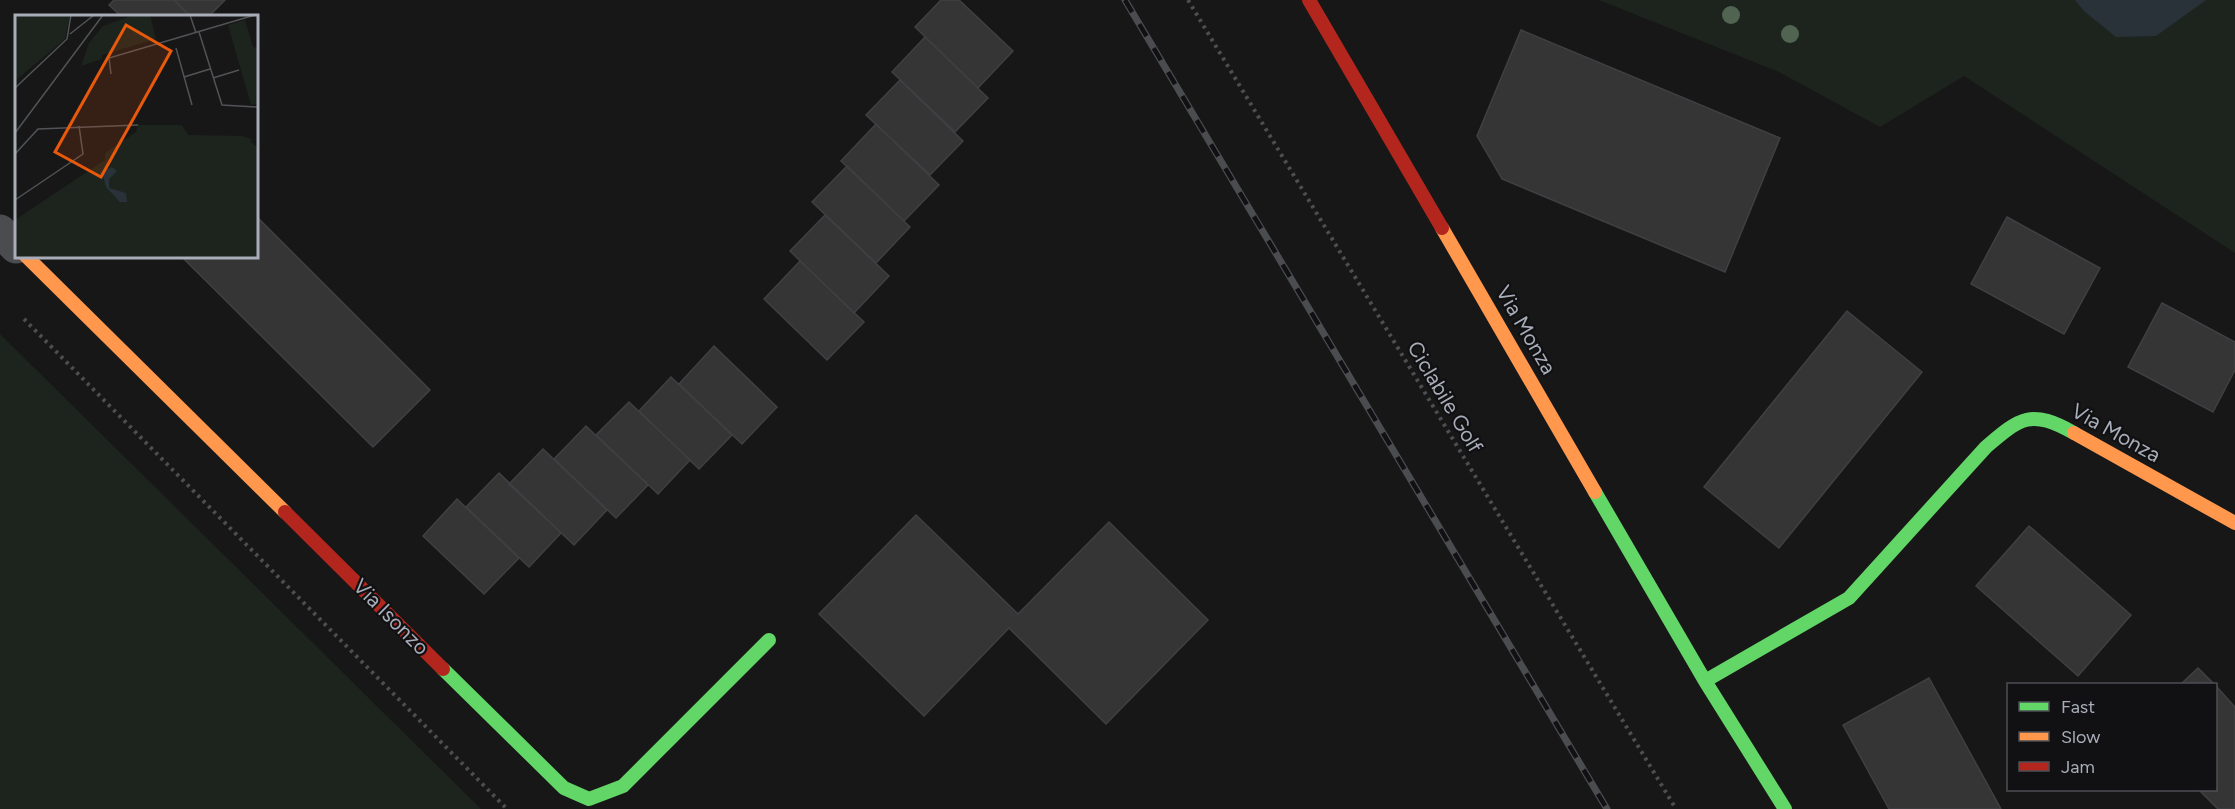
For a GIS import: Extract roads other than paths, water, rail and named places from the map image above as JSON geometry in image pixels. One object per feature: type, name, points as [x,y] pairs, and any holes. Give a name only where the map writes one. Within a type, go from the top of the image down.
[{"type":"street","name":"Via Monza","points":[[1309,0],[1705,681],[1785,809]]},
{"type":"street","points":[[0,231],[15,246]]},
{"type":"street","name":"Via Isonzo","points":[[28,258],[564,788],[589,799],[623,786],[769,640]]},
{"type":"street","name":"Via Monza","points":[[1705,681],[1849,598],[1986,447],[2007,429],[2030,418],[2052,421],[2235,523]]},
{"type":"railway","points":[[1125,0],[1607,809]]}]
